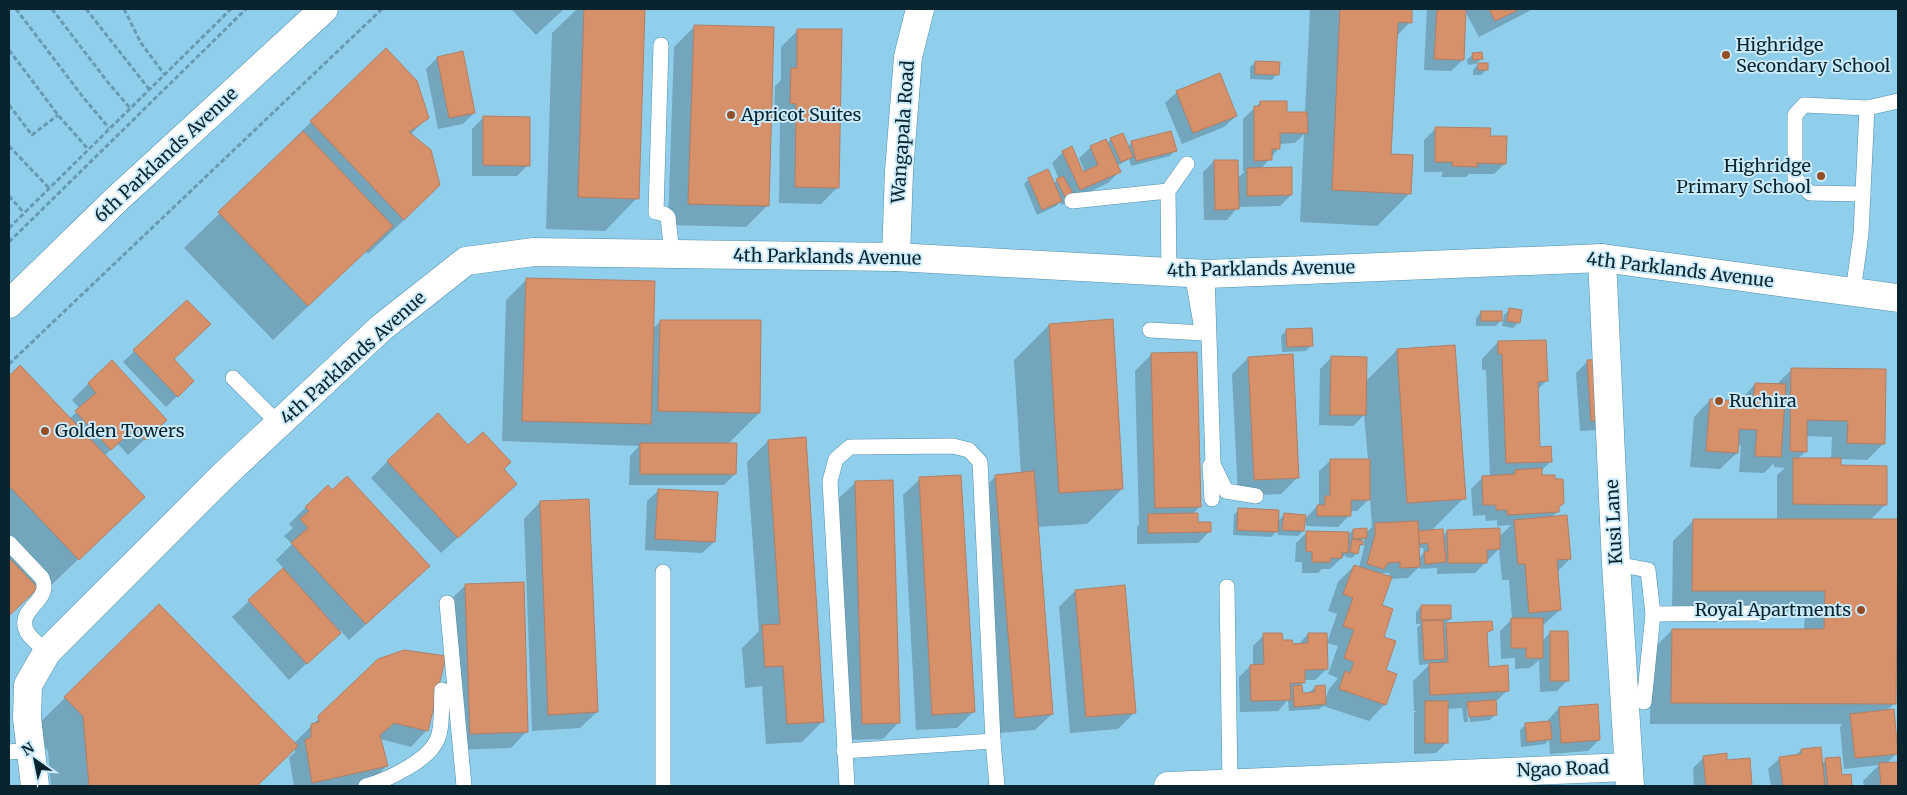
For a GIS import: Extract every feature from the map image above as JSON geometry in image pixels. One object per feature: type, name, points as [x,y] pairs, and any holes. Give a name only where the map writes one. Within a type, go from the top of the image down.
[{"type":"street","name":"6th Parklands Avenue","points":[[9,304],[118,198],[324,9]]},
{"type":"street","name":"Wangapala Road","points":[[896,257],[908,57],[920,9]]},
{"type":"street","name":"4th Parklands Avenue","points":[[35,786],[19,751],[27,718],[28,685],[47,652],[224,475],[381,328],[466,261],[534,252],[896,257],[1189,273],[1602,258],[1898,298]]},
{"type":"street","name":"Kusi Lane","points":[[1602,258],[1616,564],[1629,777]]},
{"type":"street","name":"Ngao Road","points":[[1168,786],[1629,777]]},
{"type":"lane","points":[[661,45],[656,212],[668,217],[672,254]]},
{"type":"lane","points":[[1863,194],[1810,193],[1795,178],[1795,115],[1804,105],[1867,108],[1898,101]]},
{"type":"lane","points":[[1853,292],[1861,234],[1867,108]]},
{"type":"lane","points":[[1072,201],[1168,191],[1187,164]]},
{"type":"lane","points":[[1168,191],[1203,333],[1212,500]]},
{"type":"lane","points":[[1189,273],[1213,464],[1226,491],[1256,496]]},
{"type":"lane","points":[[1150,330],[1203,333]]},
{"type":"lane","points":[[233,378],[279,424]]},
{"type":"lane","points":[[847,786],[830,481],[836,459],[850,447],[953,446],[969,450],[980,462],[993,741],[997,786]]},
{"type":"lane","points":[[9,543],[42,578],[45,584],[44,592],[26,615],[25,623],[31,637],[47,652]]},
{"type":"lane","points":[[1616,564],[1648,570],[1653,614],[1644,702]]},
{"type":"lane","points":[[663,572],[663,786]]},
{"type":"lane","points":[[1226,587],[1230,784]]},
{"type":"lane","points":[[447,603],[464,786]]},
{"type":"lane","points":[[1653,614],[1765,613]]},
{"type":"lane","points":[[366,786],[384,781],[401,772],[434,745],[440,730],[442,690]]},
{"type":"lane","points":[[844,751],[993,741]]},
{"type":"path","points":[[16,9],[82,97],[109,128]]},
{"type":"path","points":[[52,9],[106,80],[130,108]]},
{"type":"path","points":[[86,9],[149,89]]},
{"type":"path","points":[[124,9],[141,43],[164,74]]},
{"type":"path","points":[[9,228],[231,9]]},
{"type":"path","points":[[9,242],[246,9]]},
{"type":"path","points":[[9,364],[382,9]]},
{"type":"path","points":[[9,50],[58,115],[88,149]]},
{"type":"path","points":[[9,105],[32,135],[58,115]]},
{"type":"path","points":[[9,146],[49,188]]},
{"type":"path","points":[[9,196],[24,213]]},
{"type":"building","points":[[584,9],[645,9],[639,199],[578,197]]},
{"type":"building","points":[[1340,9],[1412,9],[1412,23],[1398,22],[1391,154],[1413,155],[1411,194],[1332,190]]},
{"type":"building","points":[[1437,9],[1466,9],[1464,60],[1434,59]]},
{"type":"building","points":[[1489,9],[1520,9],[1495,21]]},
{"type":"building","name":"Apricot Suites","points":[[694,25],[774,27],[769,206],[688,204]]},
{"type":"building","points":[[797,29],[842,29],[839,188],[795,187],[796,104],[790,103],[791,68],[797,68]]},
{"type":"building","points":[[386,48],[417,81],[429,118],[409,132],[431,150],[440,185],[404,220],[310,121]]},
{"type":"building","points":[[463,51],[475,113],[449,118],[437,57]]},
{"type":"building","points":[[1482,52],[1483,59],[1473,60],[1472,53]]},
{"type":"building","points":[[1255,61],[1280,62],[1279,75],[1255,74]]},
{"type":"building","points":[[1478,63],[1488,63],[1488,70],[1478,70]]},
{"type":"building","points":[[1220,73],[1237,116],[1193,133],[1176,91]]},
{"type":"building","points":[[1260,101],[1287,101],[1287,112],[1307,112],[1308,133],[1280,133],[1280,149],[1272,149],[1272,160],[1254,161],[1254,106],[1260,106]]},
{"type":"building","points":[[483,116],[530,117],[530,166],[483,165]]},
{"type":"building","points":[[1435,127],[1491,128],[1490,136],[1507,136],[1506,164],[1477,163],[1478,167],[1452,166],[1453,162],[1435,162]]},
{"type":"building","points":[[303,131],[393,226],[308,306],[218,212]]},
{"type":"building","points":[[1171,131],[1177,151],[1136,161],[1131,141]]},
{"type":"building","points":[[1123,133],[1133,157],[1121,162],[1110,138]]},
{"type":"building","points":[[1106,139],[1121,172],[1080,190],[1062,151],[1072,146],[1083,172],[1098,165],[1090,146]]},
{"type":"building","points":[[1214,160],[1238,160],[1239,209],[1215,210]]},
{"type":"building","points":[[1292,167],[1292,195],[1247,196],[1247,168]]},
{"type":"building","points":[[1048,169],[1062,201],[1042,210],[1028,178]]},
{"type":"building","points":[[1063,176],[1075,197],[1067,201],[1056,179]]},
{"type":"building","points":[[526,278],[655,281],[651,424],[522,421]]},
{"type":"building","points":[[187,300],[211,324],[174,359],[194,381],[178,397],[133,350]]},
{"type":"building","points":[[1509,308],[1522,310],[1520,323],[1507,321]]},
{"type":"building","points":[[1481,311],[1502,311],[1502,321],[1481,321]]},
{"type":"building","points":[[1113,319],[1123,489],[1059,493],[1049,324]]},
{"type":"building","points":[[660,320],[761,320],[760,413],[658,411]]},
{"type":"building","points":[[1312,328],[1313,346],[1287,347],[1286,329]]},
{"type":"building","points":[[1546,340],[1548,381],[1538,382],[1540,447],[1551,446],[1552,462],[1506,463],[1502,354],[1498,354],[1498,341]]},
{"type":"building","points":[[1455,345],[1466,499],[1407,503],[1397,349]]},
{"type":"building","points":[[1197,352],[1201,507],[1155,508],[1151,353]]},
{"type":"building","points":[[1293,354],[1299,478],[1254,480],[1248,357]]},
{"type":"building","points":[[1331,356],[1367,357],[1366,415],[1330,415]]},
{"type":"building","points":[[1605,359],[1608,420],[1591,421],[1587,360]]},
{"type":"building","points":[[112,360],[167,420],[145,440],[135,428],[111,450],[75,411],[96,393],[88,383]]},
{"type":"building","name":"Golden Towers","points":[[20,365],[145,497],[79,560],[9,486],[9,376]]},
{"type":"building","points":[[1791,368],[1886,369],[1885,444],[1847,443],[1848,421],[1807,420],[1807,452],[1790,451]]},
{"type":"building","points":[[1755,383],[1786,384],[1781,457],[1755,456],[1757,430],[1739,429],[1738,453],[1706,451],[1710,399],[1753,402]]},
{"type":"building","points":[[438,413],[468,445],[483,432],[511,462],[504,469],[517,484],[458,538],[387,461]]},
{"type":"building","points":[[806,437],[824,722],[787,724],[783,666],[765,667],[762,625],[780,624],[768,440]]},
{"type":"building","points":[[640,443],[737,443],[736,474],[640,474]]},
{"type":"building","points":[[1793,458],[1841,458],[1841,465],[1887,466],[1887,505],[1793,504]]},
{"type":"building","points":[[1330,459],[1370,459],[1370,500],[1351,500],[1351,516],[1317,516],[1317,505],[1325,505],[1325,496],[1330,496]]},
{"type":"building","points":[[1542,468],[1542,475],[1555,475],[1555,479],[1563,479],[1564,503],[1559,507],[1559,512],[1507,515],[1507,510],[1496,510],[1496,505],[1483,505],[1482,476],[1515,474],[1515,470]]},
{"type":"building","points":[[1034,471],[1053,714],[1015,718],[995,475]]},
{"type":"building","points":[[961,475],[975,712],[932,715],[919,477]]},
{"type":"building","points":[[347,476],[430,566],[366,624],[291,543],[308,528],[300,519],[309,511],[305,507],[328,485],[332,490]]},
{"type":"building","points":[[893,480],[900,723],[862,724],[855,481]]},
{"type":"building","points":[[658,489],[718,492],[715,542],[655,539]]},
{"type":"building","points":[[589,499],[598,712],[548,715],[540,501]]},
{"type":"building","points":[[1238,508],[1279,510],[1278,532],[1237,530]]},
{"type":"building","points":[[1198,513],[1198,522],[1211,522],[1211,532],[1148,533],[1148,514]]},
{"type":"building","points":[[1284,513],[1306,515],[1304,531],[1282,530]]},
{"type":"building","points":[[1567,515],[1571,559],[1557,560],[1561,610],[1529,613],[1525,564],[1518,564],[1514,520]]},
{"type":"building","name":"Royal Apartments","points":[[1693,519],[1898,519],[1896,704],[1671,703],[1672,629],[1824,629],[1825,591],[1692,591]]},
{"type":"building","points":[[1418,521],[1420,567],[1400,568],[1400,562],[1388,563],[1384,569],[1367,564],[1375,535],[1375,523]]},
{"type":"building","points":[[1367,528],[1367,538],[1353,539],[1353,529]]},
{"type":"building","points":[[1500,528],[1500,549],[1487,550],[1487,563],[1448,563],[1447,530]]},
{"type":"building","points":[[1443,529],[1446,562],[1425,564],[1424,552],[1429,551],[1428,543],[1420,544],[1418,531]]},
{"type":"building","points":[[1306,531],[1349,532],[1348,553],[1342,552],[1342,558],[1331,558],[1330,562],[1312,562],[1312,552],[1306,551]]},
{"type":"building","points":[[1352,539],[1363,541],[1363,545],[1360,544],[1358,554],[1350,552]]},
{"type":"building","points":[[9,558],[38,588],[9,616]]},
{"type":"building","points":[[1354,565],[1392,577],[1382,605],[1393,609],[1384,637],[1396,641],[1386,670],[1397,674],[1386,705],[1339,689],[1345,671],[1350,673],[1354,662],[1344,658],[1354,630],[1343,626],[1353,598],[1343,594]]},
{"type":"building","points":[[283,568],[341,633],[307,664],[248,600]]},
{"type":"building","points":[[524,582],[528,732],[470,734],[465,584]]},
{"type":"building","points":[[1125,585],[1136,713],[1086,717],[1075,590]]},
{"type":"building","points":[[159,604],[298,746],[257,786],[89,786],[83,716],[64,697]]},
{"type":"building","points":[[1421,605],[1451,605],[1451,619],[1421,620]]},
{"type":"building","points":[[1511,618],[1543,618],[1543,658],[1526,658],[1526,648],[1511,648]]},
{"type":"building","points":[[1443,620],[1445,659],[1424,660],[1422,621]]},
{"type":"building","points":[[1492,621],[1493,630],[1487,632],[1489,667],[1508,665],[1509,691],[1430,695],[1429,663],[1448,662],[1446,623]]},
{"type":"building","points":[[1550,631],[1568,631],[1569,681],[1550,681]]},
{"type":"building","points":[[1263,633],[1282,633],[1283,640],[1292,640],[1293,644],[1308,643],[1308,633],[1327,633],[1328,669],[1305,670],[1305,683],[1290,683],[1291,700],[1251,701],[1250,665],[1264,664]]},
{"type":"building","points":[[404,650],[446,656],[428,731],[394,723],[380,735],[388,766],[312,783],[305,740],[311,737],[311,724],[319,722],[318,716],[378,659]]},
{"type":"building","points":[[1302,685],[1303,693],[1315,692],[1315,686],[1325,685],[1326,704],[1294,707],[1293,686]]},
{"type":"building","points":[[1496,700],[1497,715],[1469,717],[1467,702]]},
{"type":"building","points":[[1425,701],[1448,701],[1448,743],[1425,743]]},
{"type":"building","points":[[1598,704],[1600,740],[1561,743],[1559,707]]},
{"type":"building","points":[[1894,709],[1898,754],[1855,758],[1850,714]]},
{"type":"building","points":[[1550,721],[1552,739],[1527,742],[1525,723]]},
{"type":"building","points":[[1821,747],[1825,786],[1783,786],[1779,757],[1802,754],[1801,749]]},
{"type":"building","points":[[1727,753],[1727,760],[1750,758],[1752,786],[1706,786],[1703,756]]},
{"type":"building","points":[[1840,757],[1842,775],[1851,774],[1852,786],[1828,786],[1825,758]]},
{"type":"building","points":[[1898,762],[1898,786],[1881,786],[1879,763]]},
{"type":"place","name":"Highridge Secondary School","points":[[1726,55]]},
{"type":"place","name":"Apricot Suites","points":[[731,115]]},
{"type":"place","name":"Highridge Primary School","points":[[1821,176]]},
{"type":"place","name":"Ruchira","points":[[1719,401]]},
{"type":"place","name":"Golden Towers","points":[[45,431]]},
{"type":"place","name":"Royal Apartments","points":[[1861,610]]}]
